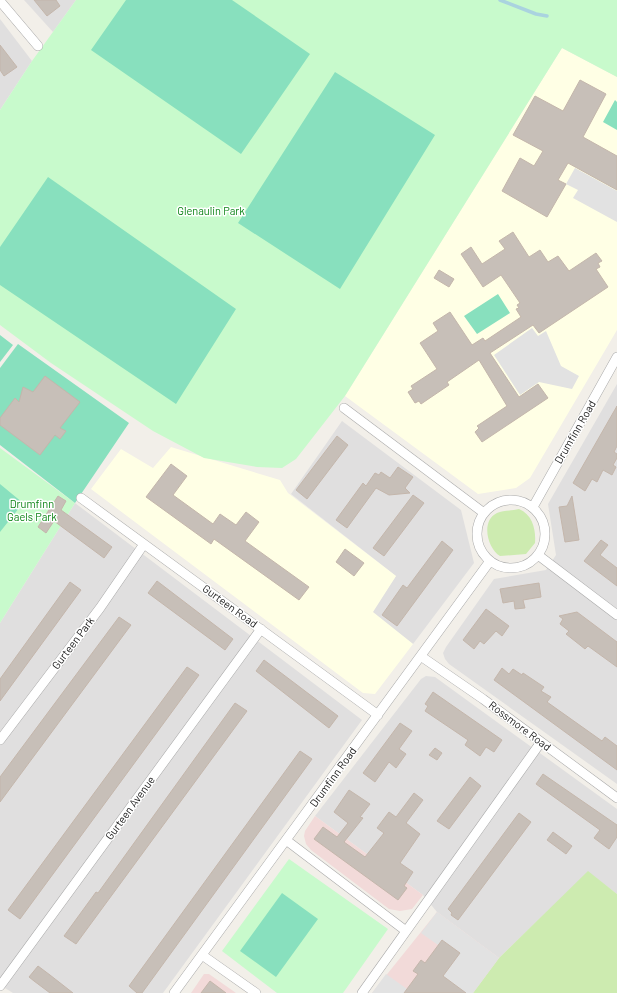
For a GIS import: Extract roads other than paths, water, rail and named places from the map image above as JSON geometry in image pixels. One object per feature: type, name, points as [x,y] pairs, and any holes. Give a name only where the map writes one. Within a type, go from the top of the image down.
[{"type":"street","points":[[0,1],[38,46]]},
{"type":"street","name":"Drumfinn Road","points":[[533,507],[617,357]]},
{"type":"street","points":[[344,408],[484,513]]},
{"type":"street","name":"Gurteen Road","points":[[81,498],[378,715]]},
{"type":"street","points":[[513,499],[523,501],[533,507],[545,524],[546,535],[544,546],[538,555],[521,567],[510,568],[500,566],[490,561],[478,544],[477,533],[479,522],[484,513],[492,505],[502,500],[513,499]]},
{"type":"street","name":"Gurteen Park","points":[[0,740],[100,608],[144,544]]},
{"type":"street","points":[[538,555],[617,615]]},
{"type":"street","name":"Drumfinn Road","points":[[174,993],[422,657],[490,561]]},
{"type":"street","name":"Gurteen Avenue","points":[[0,986],[260,629]]},
{"type":"street","name":"Rossmore Road","points":[[422,657],[617,798]]},
{"type":"street","points":[[362,993],[541,742]]},
{"type":"street","points":[[286,840],[406,931]]},
{"type":"street","points":[[202,955],[256,993]]},
{"type":"waterway","points":[[500,0],[536,14],[547,16]]},
{"type":"park label","name":"Glenaulin Park","points":[[211,211]]},
{"type":"park label","name":"Drumfinn Gaels Park","points":[[32,510]]}]
